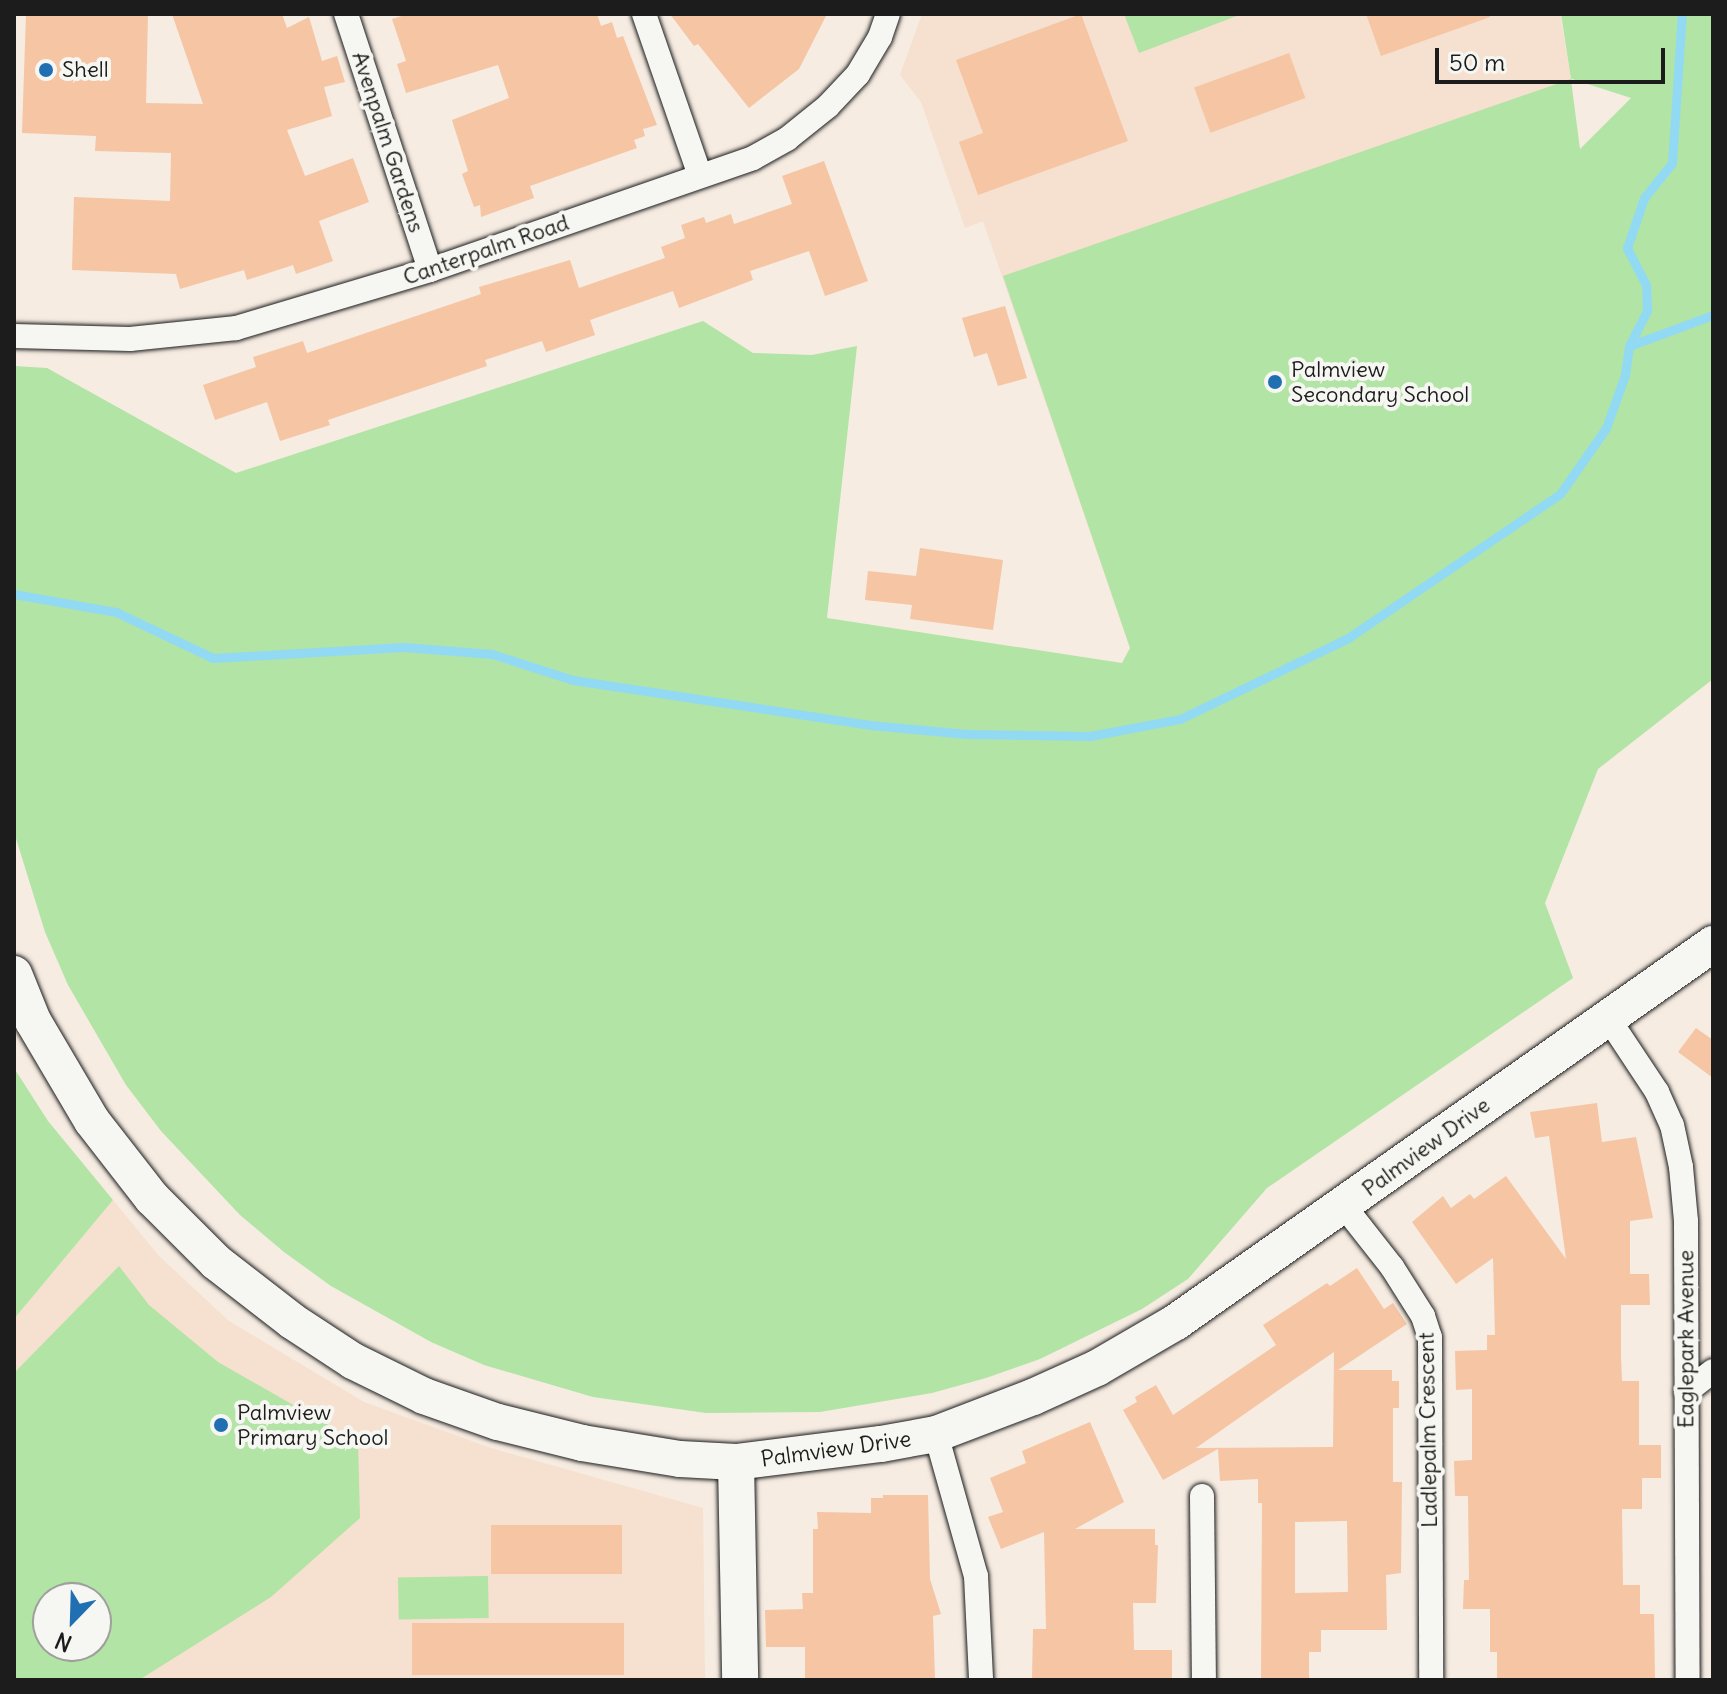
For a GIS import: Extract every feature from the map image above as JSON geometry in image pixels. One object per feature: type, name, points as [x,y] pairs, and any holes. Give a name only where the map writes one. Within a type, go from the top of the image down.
[{"type":"street","name":"Avenpalm Gardens","points":[[346,14],[430,270]]},
{"type":"street","points":[[644,14],[700,176]]},
{"type":"street","name":"Canterpalm Road","points":[[14,336],[130,339],[236,328],[430,270],[753,158],[787,139],[828,106],[858,74],[880,37],[888,14]]},
{"type":"street","name":"Palmview Drive","points":[[14,974],[33,1021],[92,1121],[152,1198],[216,1262],[292,1321],[353,1361],[410,1389],[498,1422],[582,1443],[680,1459],[736,1462],[936,1434],[1033,1397],[1097,1368],[1176,1322],[1713,944]]},
{"type":"street","name":"Eaglepark Avenue","points":[[1608,1018],[1657,1092],[1672,1125],[1681,1167],[1686,1221],[1688,1680]]},
{"type":"street","name":"Ladlepalm Crescent","points":[[1344,1206],[1392,1267],[1423,1316],[1430,1337],[1431,1680]]},
{"type":"street","points":[[1686,1392],[1713,1371]]},
{"type":"street","points":[[936,1434],[973,1561],[979,1604],[981,1680]]},
{"type":"street","points":[[736,1462],[740,1680]]},
{"type":"street","points":[[1202,1496],[1204,1680]]},
{"type":"shaded area","name":"Palmview Secondary School","points":[[922,14],[1560,14],[1571,79],[1130,648],[983,221],[965,228],[921,102],[900,75]]},
{"type":"shaded area","name":"Palmview Primary School","points":[[113,1200],[159,1256],[229,1321],[364,1402],[491,1448],[703,1508],[705,1680],[14,1680],[14,1319]]},
{"type":"green space","points":[[1124,14],[1242,14],[1139,53]]},
{"type":"green space","points":[[1561,14],[1713,14],[1713,679],[1598,769],[1545,903],[1573,978],[1267,1188],[1188,1279],[1142,1309],[1040,1359],[932,1393],[820,1412],[706,1413],[593,1397],[484,1365],[431,1342],[331,1286],[240,1215],[161,1131],[126,1085],[68,985],[45,932],[14,832],[14,366],[47,368],[236,473],[703,321],[753,353],[812,355],[857,346],[827,618],[1122,663],[1130,648],[1003,276],[1571,79]],"holes":[[[1571,80],[1631,98],[1580,149]]]},
{"type":"green space","points":[[14,1068],[48,1121],[113,1200],[14,1319]]},
{"type":"green space","points":[[119,1266],[149,1305],[218,1362],[358,1442],[360,1518],[271,1597],[139,1680],[14,1680],[14,1373]]},
{"type":"green space","points":[[488,1576],[489,1618],[399,1620],[398,1578]]},
{"type":"building","points":[[26,14],[148,14],[146,103],[203,104],[172,14],[282,14],[287,28],[309,17],[322,61],[337,56],[345,82],[324,87],[332,116],[287,130],[305,176],[353,158],[369,202],[319,221],[333,261],[296,274],[293,265],[247,280],[244,270],[180,289],[176,274],[72,270],[74,197],[170,201],[171,153],[95,151],[96,136],[22,133]]},
{"type":"building","points":[[408,14],[597,14],[601,26],[612,22],[617,38],[623,36],[657,125],[643,129],[645,136],[634,140],[637,148],[530,186],[534,198],[481,217],[480,205],[474,207],[462,174],[468,171],[452,120],[509,98],[498,65],[406,93],[397,64],[406,61],[392,19]]},
{"type":"building","points":[[670,14],[827,14],[799,69],[749,108]]},
{"type":"building","points":[[1081,14],[1128,141],[978,195],[959,142],[983,133],[956,60]]},
{"type":"building","points":[[1366,14],[1490,14],[1490,17],[1381,56]]},
{"type":"building","points":[[1289,53],[1305,98],[1211,133],[1194,88]]},
{"type":"building","points":[[824,161],[868,281],[825,296],[809,251],[750,271],[753,280],[679,308],[673,291],[590,320],[595,335],[546,352],[542,341],[485,360],[487,366],[328,420],[330,425],[280,441],[267,402],[215,420],[203,385],[256,367],[253,357],[303,341],[307,353],[481,294],[479,287],[570,260],[579,288],[665,258],[661,247],[685,238],[681,225],[704,217],[706,223],[731,214],[734,224],[792,204],[782,176]]},
{"type":"building","points":[[1005,306],[1027,378],[998,386],[987,353],[974,357],[962,318]]},
{"type":"building","points":[[920,548],[1003,560],[993,630],[910,619],[912,605],[865,600],[868,571],[916,576]]},
{"type":"building","points":[[1696,1028],[1713,1040],[1713,1078],[1678,1052]]},
{"type":"building","points":[[1597,1103],[1602,1142],[1636,1137],[1653,1218],[1630,1221],[1630,1274],[1649,1274],[1650,1305],[1621,1305],[1621,1357],[1622,1381],[1639,1381],[1639,1445],[1661,1445],[1661,1478],[1642,1478],[1642,1509],[1622,1509],[1623,1585],[1640,1585],[1640,1614],[1654,1614],[1655,1678],[1497,1680],[1497,1652],[1490,1652],[1490,1609],[1463,1609],[1464,1580],[1469,1580],[1468,1496],[1455,1496],[1454,1461],[1472,1460],[1472,1389],[1456,1390],[1455,1351],[1487,1350],[1487,1335],[1495,1335],[1493,1258],[1456,1284],[1412,1222],[1443,1196],[1451,1208],[1470,1194],[1474,1199],[1506,1176],[1566,1259],[1549,1136],[1535,1138],[1530,1112]]},
{"type":"building","points":[[1357,1268],[1384,1309],[1393,1303],[1407,1324],[1338,1370],[1392,1370],[1392,1381],[1399,1381],[1399,1408],[1393,1408],[1393,1482],[1402,1482],[1401,1573],[1386,1575],[1387,1630],[1321,1630],[1321,1652],[1309,1652],[1309,1680],[1261,1680],[1262,1503],[1258,1503],[1258,1479],[1220,1481],[1218,1449],[1163,1480],[1123,1410],[1137,1402],[1135,1397],[1156,1385],[1173,1415],[1276,1345],[1263,1325],[1327,1283],[1330,1286]],"holes":[[[1334,1352],[1333,1447],[1196,1448],[1283,1387]],[[1347,1521],[1348,1592],[1295,1593],[1295,1522]]]},
{"type":"building","points":[[1090,1422],[1124,1502],[1075,1529],[1155,1529],[1155,1545],[1158,1545],[1156,1603],[1133,1603],[1134,1650],[1172,1650],[1172,1680],[1032,1678],[1033,1629],[1046,1629],[1044,1532],[1001,1549],[988,1517],[1003,1512],[990,1478],[1026,1463],[1022,1451]]},
{"type":"building","points":[[883,1495],[928,1495],[930,1579],[941,1614],[933,1616],[935,1680],[805,1680],[805,1647],[766,1647],[765,1610],[803,1609],[802,1593],[813,1593],[813,1529],[818,1529],[817,1512],[871,1513],[871,1498],[883,1498]]},
{"type":"building","points":[[491,1525],[622,1525],[622,1574],[491,1574]]},
{"type":"building","points":[[412,1623],[624,1623],[624,1675],[412,1675]]},
{"type":"waterway","points":[[14,594],[116,612],[213,658],[404,647],[492,654],[573,680],[870,725],[967,734],[1090,736],[1180,719],[1348,638],[1560,494],[1606,428],[1625,375],[1629,346],[1647,311],[1646,285],[1627,248],[1644,198],[1672,163],[1682,14]]},
{"type":"waterway","points":[[1629,346],[1713,315]]},
{"type":"place","name":"Shell","points":[[46,70]]},
{"type":"place","name":"Palmview Secondary School","points":[[1275,382]]},
{"type":"place","name":"Palmview Primary School","points":[[221,1425]]}]
